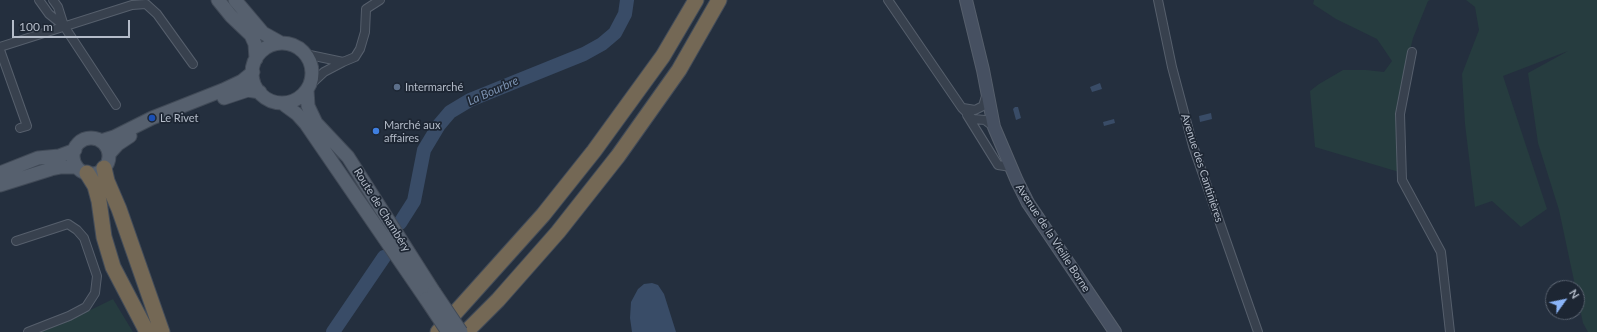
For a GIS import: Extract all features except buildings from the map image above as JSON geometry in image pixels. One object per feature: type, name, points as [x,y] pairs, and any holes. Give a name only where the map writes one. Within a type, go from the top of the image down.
[{"type":"highway","points":[[438,332],[471,298],[543,215],[594,151],[663,56],[696,0]]},
{"type":"highway","points":[[466,332],[498,300],[558,232],[618,156],[679,70],[719,0]]},
{"type":"highway","points":[[107,161],[107,181],[119,209],[162,332]]},
{"type":"highway","points":[[82,170],[95,186],[99,201],[104,237],[113,267],[147,332]]},
{"type":"highway","points":[[478,332],[498,300]]},
{"type":"main road","points":[[218,0],[231,16],[251,36],[255,44],[256,59],[253,79],[260,92],[270,100],[282,103],[295,100],[309,88],[312,74],[310,63],[305,54],[298,48],[281,43],[263,33],[235,0]]},
{"type":"main road","name":"Avenue de la Vieille Borne","points":[[966,0],[988,92],[994,127],[1011,167],[1028,203],[1115,332]]},
{"type":"main road","points":[[256,59],[266,48],[281,43]]},
{"type":"main road","points":[[101,141],[114,137],[152,118],[235,84],[253,72]]},
{"type":"main road","name":"Route de Chambéry","points":[[309,88],[308,106],[316,123],[348,157],[430,296],[448,332]]},
{"type":"main road","points":[[0,185],[61,167],[100,172],[118,144],[146,128],[239,92],[248,90],[260,92]]},
{"type":"main road","name":"Route de Chambéry","points":[[282,103],[297,114],[306,124],[430,296],[461,332]]},
{"type":"main road","points":[[0,173],[38,158],[59,156],[74,150],[83,140],[95,139],[101,141],[106,147],[107,161]]},
{"type":"main road","points":[[74,150],[74,162],[82,170]]},
{"type":"street","points":[[39,0],[49,14],[64,26]]},
{"type":"street","points":[[53,0],[58,7],[64,26],[116,105]]},
{"type":"street","points":[[309,88],[324,72],[355,57],[363,42],[366,26],[366,9],[380,0]]},
{"type":"street","points":[[888,0],[962,108],[998,165],[1011,167]]},
{"type":"street","name":"Avenue des Cantinières","points":[[1158,0],[1172,68],[1193,146],[1258,332]]},
{"type":"street","points":[[0,47],[132,5],[146,4],[157,14],[193,64]]},
{"type":"street","points":[[0,50],[27,126],[20,128]]},
{"type":"street","points":[[1412,52],[1400,114],[1402,180],[1441,252],[1450,332]]},
{"type":"street","points":[[305,54],[343,62]]},
{"type":"street","points":[[962,108],[975,110],[983,106],[988,92]]},
{"type":"street","points":[[962,108],[973,119],[984,120],[994,127]]},
{"type":"street","points":[[16,241],[68,224],[78,230],[84,238],[97,276],[94,293],[86,306],[69,316],[28,332]]},
{"type":"green space","points":[[1314,0],[1430,0],[1428,1],[1413,38],[1398,100],[1399,172],[1315,147],[1310,91],[1343,70],[1384,72],[1392,61],[1377,39],[1336,19],[1313,4]]},
{"type":"green space","points":[[1466,0],[1597,0],[1597,332],[1588,332],[1583,323],[1582,320],[1585,320],[1585,280],[1574,280],[1559,210],[1538,143],[1528,73],[1568,51],[1503,76],[1547,209],[1521,227],[1492,201],[1475,207],[1465,124],[1462,74],[1479,30],[1475,7]]},
{"type":"green space","points":[[113,299],[133,332],[40,332],[62,324]]},
{"type":"water","points":[[1100,83],[1102,89],[1092,92],[1090,87]]},
{"type":"water","points":[[1018,107],[1021,118],[1016,120],[1013,109]]},
{"type":"water","points":[[1211,113],[1212,119],[1200,122],[1199,116]]},
{"type":"water","points":[[1114,119],[1115,123],[1104,126],[1103,122]]},
{"type":"water","points":[[652,283],[658,285],[664,294],[676,332],[632,332],[630,318],[631,302],[638,289],[644,284]]},
{"type":"waterway","name":"La Bourbre","points":[[400,223],[414,201],[424,150],[439,125],[450,112],[470,100],[584,54],[602,44],[615,33],[625,14],[627,0]]},
{"type":"waterway","name":"La Bourbre","points":[[333,332],[384,257]]},
{"type":"place","name":"Intermarché","points":[[397,87]]},
{"type":"place","name":"Le Rivet","points":[[152,118]]},
{"type":"place","name":"Marché aux affaires","points":[[376,131]]}]
